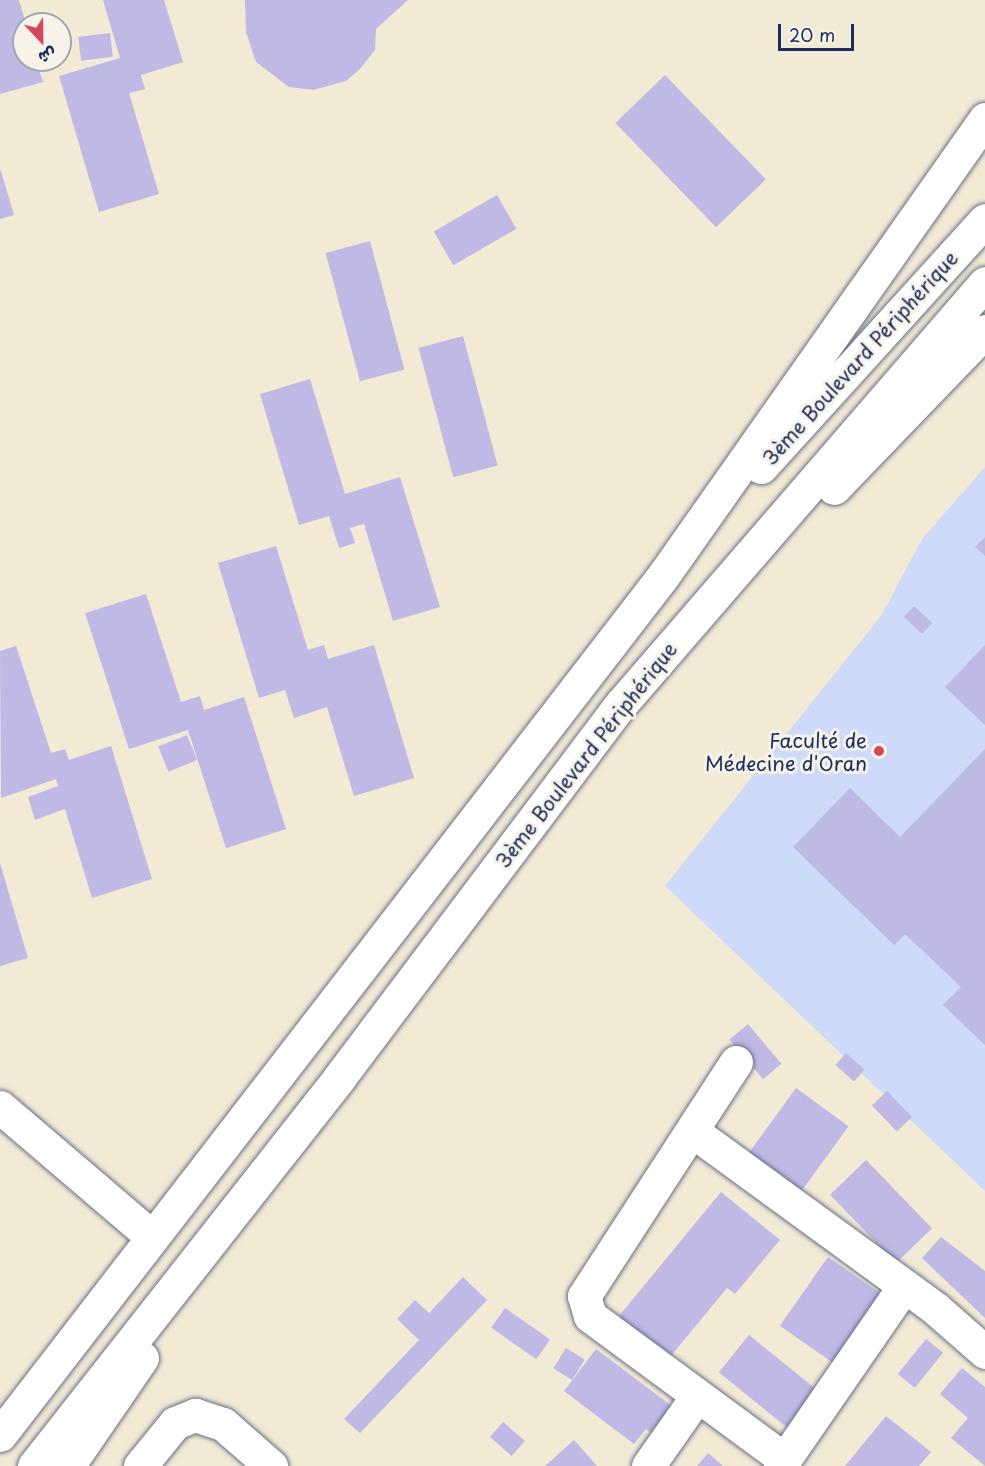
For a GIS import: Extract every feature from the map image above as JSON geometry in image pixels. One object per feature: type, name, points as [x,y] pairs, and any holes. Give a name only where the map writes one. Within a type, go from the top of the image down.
[{"type":"main road","points":[[0,1435],[151,1236],[663,576],[985,119]]},
{"type":"main road","name":"3ème Boulevard Périphérique","points":[[663,576],[985,220]]},
{"type":"main road","name":"3ème Boulevard Périphérique","points":[[34,1466],[207,1242],[339,1078],[622,703],[985,283]]},
{"type":"main road","points":[[622,703],[731,599],[985,332]]},
{"type":"main road","points":[[736,1062],[695,1133],[584,1296],[590,1316],[782,1462],[904,1286]]},
{"type":"main road","points":[[0,1107],[151,1236]]},
{"type":"main road","points":[[695,1133],[904,1286],[985,1352]]},
{"type":"main road","name":"3ème Boulevard Périphérique","points":[[69,1466],[165,1321],[207,1242]]},
{"type":"main road","points":[[0,1426],[64,1351]]},
{"type":"main road","points":[[648,1466],[697,1396]]},
{"type":"main road","points":[[140,1466],[175,1423],[195,1415],[223,1424],[271,1466]]},
{"type":"shaded area","name":"Faculté de Médecine d'Oran","points":[[985,467],[985,1191],[665,886],[881,616],[922,539]]},
{"type":"building","points":[[0,0],[19,0],[22,12],[12,12],[12,72],[40,72],[43,82],[0,94]]},
{"type":"building","points":[[103,0],[164,0],[183,62],[141,75],[145,89],[129,93],[159,194],[99,212],[59,76],[120,58]]},
{"type":"building","points":[[245,0],[408,0],[376,29],[375,50],[360,69],[346,81],[313,90],[289,87],[256,62],[246,32]]},
{"type":"building","points":[[110,33],[113,57],[81,61],[78,37]]},
{"type":"building","points":[[665,75],[766,179],[716,227],[615,123]]},
{"type":"building","points":[[0,168],[14,215],[0,219]]},
{"type":"building","points":[[497,195],[516,229],[453,265],[434,232]]},
{"type":"building","points":[[370,241],[404,369],[360,381],[326,253]]},
{"type":"building","points":[[463,336],[498,465],[453,477],[419,348]]},
{"type":"building","points":[[310,379],[345,494],[400,477],[440,607],[393,621],[364,524],[350,528],[355,543],[339,548],[329,516],[299,525],[260,394]]},
{"type":"building","points":[[985,537],[985,556],[975,547]]},
{"type":"building","points":[[276,546],[308,650],[324,645],[328,659],[374,645],[414,778],[354,796],[327,707],[294,718],[285,690],[259,698],[218,563]]},
{"type":"building","points":[[146,594],[181,702],[200,696],[204,710],[244,697],[286,829],[226,848],[188,730],[129,749],[85,613]]},
{"type":"building","points":[[914,606],[932,623],[922,634],[904,617]]},
{"type":"building","points":[[985,645],[985,725],[945,687]]},
{"type":"building","points":[[16,646],[51,753],[65,749],[69,760],[111,746],[152,879],[92,898],[65,809],[35,820],[28,797],[58,786],[56,779],[1,798],[0,651]]},
{"type":"building","points":[[187,735],[197,760],[168,772],[158,747]]},
{"type":"building","points":[[985,749],[985,1045],[943,1005],[961,987],[905,934],[894,945],[793,847],[850,788],[900,837]]},
{"type":"building","points":[[0,863],[28,958],[0,966]]},
{"type":"building","points":[[748,1024],[781,1064],[763,1079],[730,1039]]},
{"type":"building","points":[[846,1053],[865,1070],[854,1082],[835,1065]]},
{"type":"building","points":[[796,1088],[849,1126],[799,1195],[746,1157]]},
{"type":"building","points":[[887,1091],[912,1117],[897,1131],[872,1106]]},
{"type":"building","points":[[866,1160],[932,1228],[896,1263],[830,1195]]},
{"type":"building","points":[[721,1192],[780,1240],[735,1294],[727,1288],[670,1357],[619,1316]]},
{"type":"building","points":[[941,1237],[985,1271],[985,1318],[922,1258]]},
{"type":"building","points":[[828,1257],[887,1298],[839,1367],[780,1326]]},
{"type":"building","points":[[463,1277],[487,1300],[360,1433],[344,1419],[419,1340],[397,1319],[415,1300],[429,1313]]},
{"type":"building","points":[[505,1308],[550,1340],[536,1359],[491,1328]]},
{"type":"building","points":[[749,1335],[827,1399],[797,1436],[719,1372]]},
{"type":"building","points":[[926,1339],[943,1353],[915,1388],[898,1374]]},
{"type":"building","points":[[566,1348],[585,1360],[572,1380],[553,1368]]},
{"type":"building","points":[[596,1349],[677,1410],[657,1437],[646,1429],[634,1444],[564,1391]]},
{"type":"building","points":[[962,1368],[985,1387],[985,1466],[951,1438],[968,1418],[940,1394]]},
{"type":"building","points":[[886,1416],[931,1452],[919,1466],[845,1466]]},
{"type":"building","points":[[503,1422],[525,1441],[512,1456],[490,1437]]},
{"type":"building","points":[[574,1440],[597,1466],[545,1466]]},
{"type":"building","points":[[708,1453],[723,1466],[697,1466]]},
{"type":"place","name":"Faculté de Médecine d'Oran","points":[[879,751]]}]
